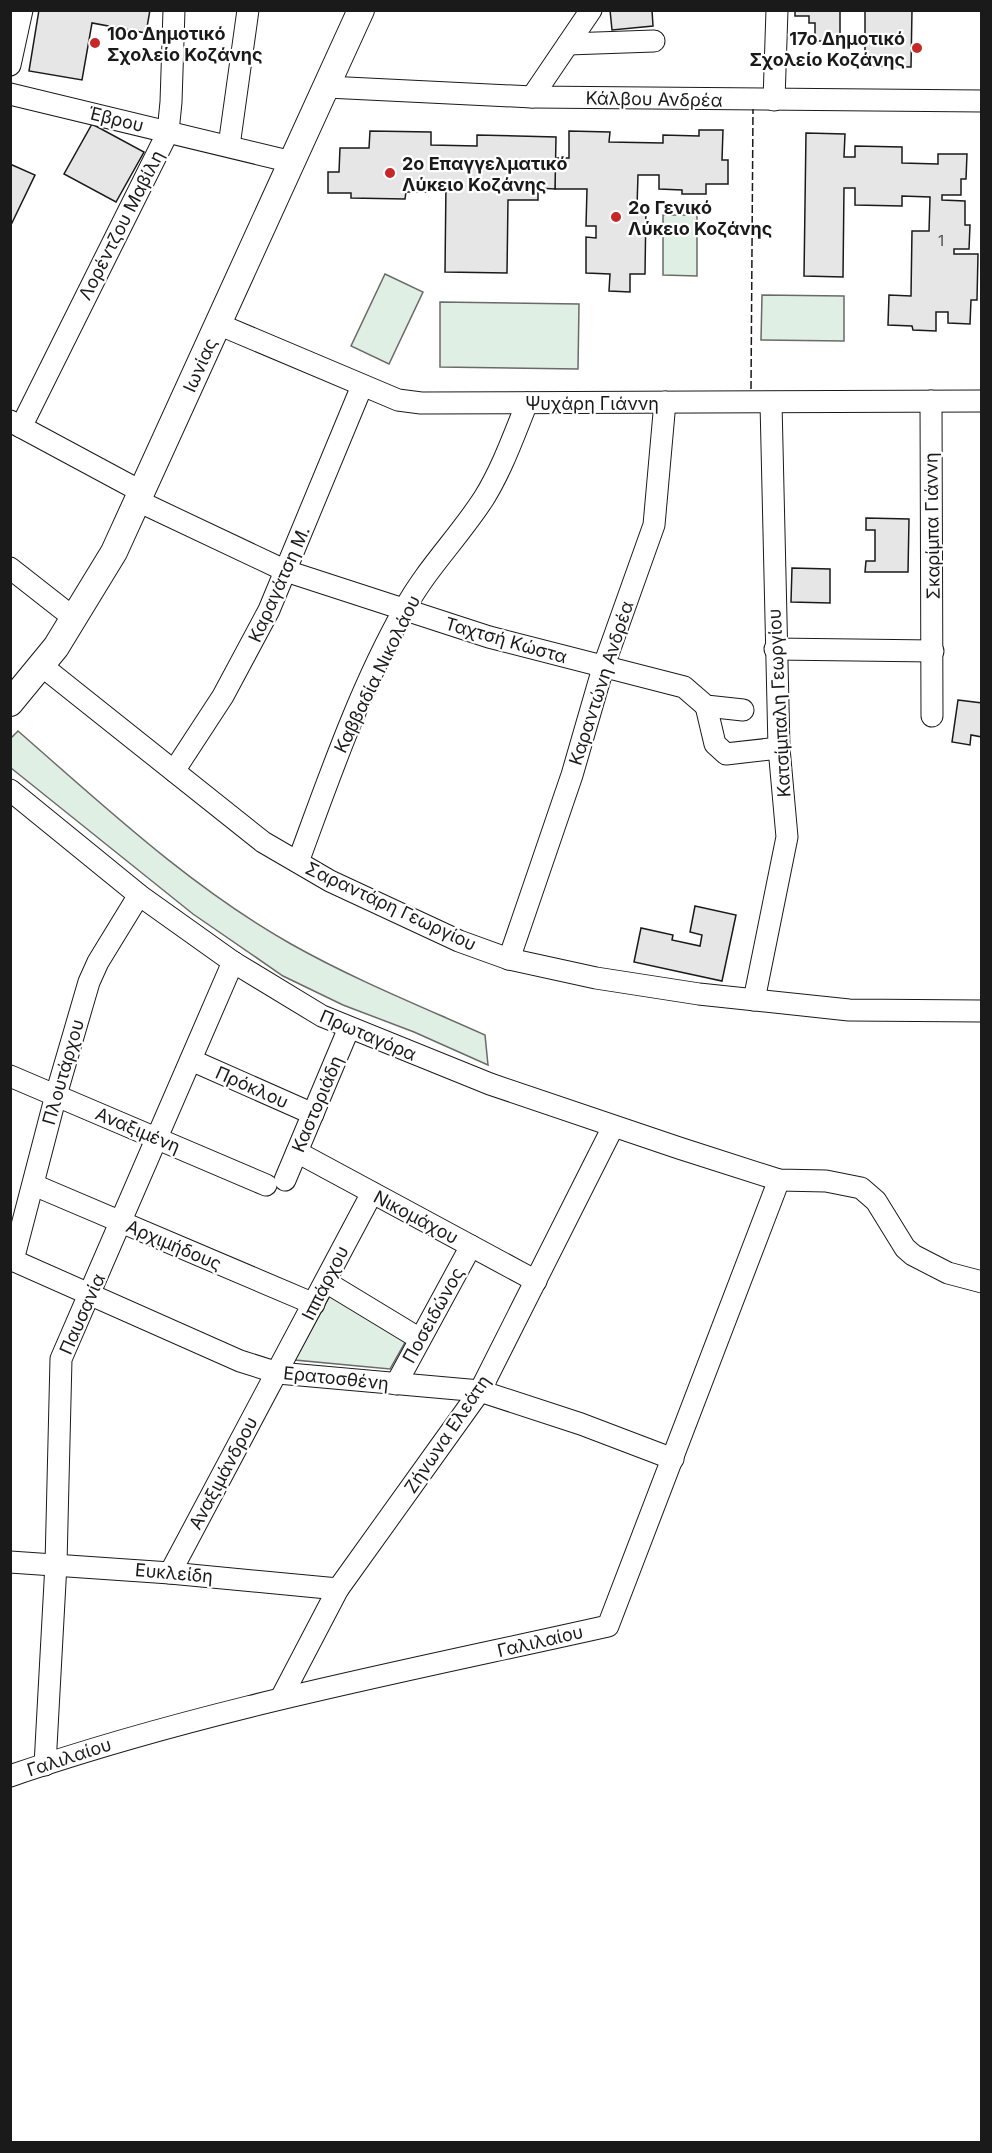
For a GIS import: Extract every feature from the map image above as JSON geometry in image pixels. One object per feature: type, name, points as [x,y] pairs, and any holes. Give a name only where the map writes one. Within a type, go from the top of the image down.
[{"type":"main road","name":"Ιωνίας","points":[[10,703],[38,671],[75,619],[114,552],[361,10]]},
{"type":"street","points":[[10,65],[22,10]]},
{"type":"street","name":"Λορέντζου Μαβίλη","points":[[16,424],[168,132],[174,10]]},
{"type":"street","points":[[229,146],[248,10]]},
{"type":"street","points":[[532,97],[591,10]]},
{"type":"street","points":[[774,100],[777,10]]},
{"type":"street","points":[[568,44],[654,41]]},
{"type":"street","name":"Κάλβου Ανδρέα","points":[[327,87],[532,97],[981,101]]},
{"type":"street","name":"Έβρου","points":[[10,94],[292,162]]},
{"type":"street","name":"Ψυχάρη Γιάννη","points":[[218,324],[362,386],[398,400],[421,403],[981,401]]},
{"type":"street","name":"Καραγάτση Μ.","points":[[174,771],[244,661],[286,571],[362,386]]},
{"type":"street","name":"Σκαρίμπα Γιάννη","points":[[931,401],[932,716]]},
{"type":"street","name":"Καραντώνη Ανδρέα","points":[[509,959],[572,775],[603,668],[654,525],[665,402]]},
{"type":"street","name":"Καββαδία Νικολάου","points":[[298,862],[338,755],[404,609],[483,499],[504,460],[527,403]]},
{"type":"street","name":"Κατσίμπαλη Γεωργίου","points":[[754,1000],[787,837],[778,748],[771,403]]},
{"type":"street","name":"Ταχτσή Κώστα","points":[[16,424],[140,497],[286,571],[489,637],[684,687],[705,706]]},
{"type":"street","points":[[10,568],[75,619]]},
{"type":"street","points":[[775,649],[933,651]]},
{"type":"street","name":"Σαραντάρη Γεωργίου","points":[[38,671],[174,771],[227,815],[298,862],[330,881],[412,920],[509,959],[596,978],[754,1000],[849,1010],[981,1011]]},
{"type":"street","points":[[742,710],[705,706],[715,744],[726,754],[778,748]]},
{"type":"street","name":"Πρωταγόρα","points":[[10,790],[139,895],[233,962],[292,1000],[349,1028],[490,1084],[613,1127],[779,1180],[826,1181],[861,1188],[876,1201],[905,1248],[913,1255],[948,1273],[981,1282]]},
{"type":"street","name":"Πλουτάρχου","points":[[12,1260],[89,982],[139,895]]},
{"type":"street","name":"Παυσανία","points":[[45,1765],[56,1564],[59,1374],[67,1343],[90,1296],[233,962]]},
{"type":"street","name":"Καστοριάδη","points":[[276,1182],[297,1152],[349,1028]]},
{"type":"street","name":"Πρόκλου","points":[[191,1060],[313,1114]]},
{"type":"street","name":"Αναξιμένη","points":[[10,1076],[157,1138],[276,1182]]},
{"type":"street","name":"Ζήνωνα Ελεάτη","points":[[281,1698],[338,1589],[480,1391],[613,1127]]},
{"type":"street","name":"Νικομάχου","points":[[297,1152],[536,1281]]},
{"type":"street","name":"Γαλιλαίου","points":[[10,1776],[126,1738],[281,1698],[608,1626],[779,1180]]},
{"type":"street","name":"Αρχιμήδους","points":[[34,1185],[314,1304]]},
{"type":"street","name":"Ιππάρχου","points":[[278,1373],[372,1192]]},
{"type":"street","name":"Ποσειδώνος","points":[[396,1384],[471,1246]]},
{"type":"street","name":"Ερατοσθένη","points":[[12,1260],[240,1361],[278,1373],[480,1391],[581,1424],[673,1459]]},
{"type":"street","points":[[326,1282],[420,1339]]},
{"type":"street","name":"Αναξιμάνδρου","points":[[170,1573],[225,1466],[278,1373]]},
{"type":"street","name":"Ευκλείδη","points":[[10,1562],[170,1573],[338,1589]]},
{"type":"green space","points":[[663,215],[697,215],[697,276],[663,275]]},
{"type":"green space","points":[[385,274],[423,292],[389,364],[351,346]]},
{"type":"green space","points":[[762,295],[844,296],[844,341],[761,340]]},
{"type":"green space","points":[[440,302],[579,304],[578,369],[440,367]]},
{"type":"green space","points":[[18,731],[149,844],[254,922],[338,969],[485,1035],[488,1065],[414,1032],[343,1005],[283,976],[193,914],[11,768],[11,738]]},
{"type":"green space","points":[[332,1292],[408,1337],[390,1369],[295,1360]]},
{"type":"building","points":[[39,10],[150,10],[146,33],[92,23],[82,80],[29,71]]},
{"type":"building","points":[[610,10],[652,10],[653,26],[612,30]]},
{"type":"building","points":[[795,10],[840,10],[840,41],[815,41],[815,23],[809,23],[809,16],[795,16]]},
{"type":"building","points":[[865,10],[912,10],[911,67],[865,66]]},
{"type":"building","points":[[92,124],[144,152],[116,202],[64,174]]},
{"type":"building","name":"2ο Γενικό Λύκειο Κοζάνης","points":[[699,130],[723,130],[722,160],[728,160],[728,184],[706,184],[706,194],[682,194],[682,190],[659,189],[659,175],[638,175],[637,207],[646,207],[645,274],[630,274],[630,292],[609,291],[610,274],[586,273],[586,237],[596,238],[596,226],[586,226],[587,189],[555,189],[555,158],[569,158],[569,131],[610,132],[609,142],[663,143],[663,135],[699,136]]},
{"type":"building","points":[[370,131],[431,132],[431,145],[477,146],[477,135],[556,137],[555,189],[538,188],[538,200],[508,200],[507,273],[445,272],[446,182],[430,182],[430,192],[406,192],[405,199],[351,198],[351,193],[328,193],[328,172],[339,172],[340,148],[369,148]]},
{"type":"building","points":[[806,133],[845,134],[844,157],[855,157],[855,146],[902,147],[902,163],[938,164],[938,154],[967,154],[966,179],[961,179],[961,195],[942,195],[942,200],[965,201],[965,225],[970,225],[969,249],[954,249],[954,254],[978,254],[977,300],[971,300],[970,324],[948,323],[948,312],[936,312],[936,331],[913,330],[912,326],[888,325],[889,295],[911,296],[912,231],[929,231],[930,197],[902,196],[902,206],[855,205],[855,188],[844,188],[843,277],[804,276]]},
{"type":"building","points":[[10,164],[35,175],[10,227]]},
{"type":"building","points":[[866,518],[909,519],[908,572],[865,572],[866,561],[875,561],[875,530],[866,530]]},
{"type":"building","points":[[792,568],[830,569],[830,603],[791,602]]},
{"type":"building","points":[[958,700],[982,703],[982,737],[971,735],[970,745],[952,742]]},
{"type":"building","points":[[695,906],[736,915],[722,981],[634,962],[641,928],[673,935],[672,940],[700,946],[702,935],[690,932]]},
{"type":"fence","points":[[751,389],[753,109]]},
{"type":"place","name":"10ο Δημοτικό Σχολείο Κοζάνης","points":[[95,43]]},
{"type":"place","name":"17ο Δημοτικό Σχολείο Κοζάνης","points":[[917,48]]},
{"type":"place","name":"2ο Επαγγελματικό Λύκειο Κοζάνης","points":[[390,173]]},
{"type":"place","name":"2ο Γενικό Λύκειο Κοζάνης","points":[[616,217]]}]
